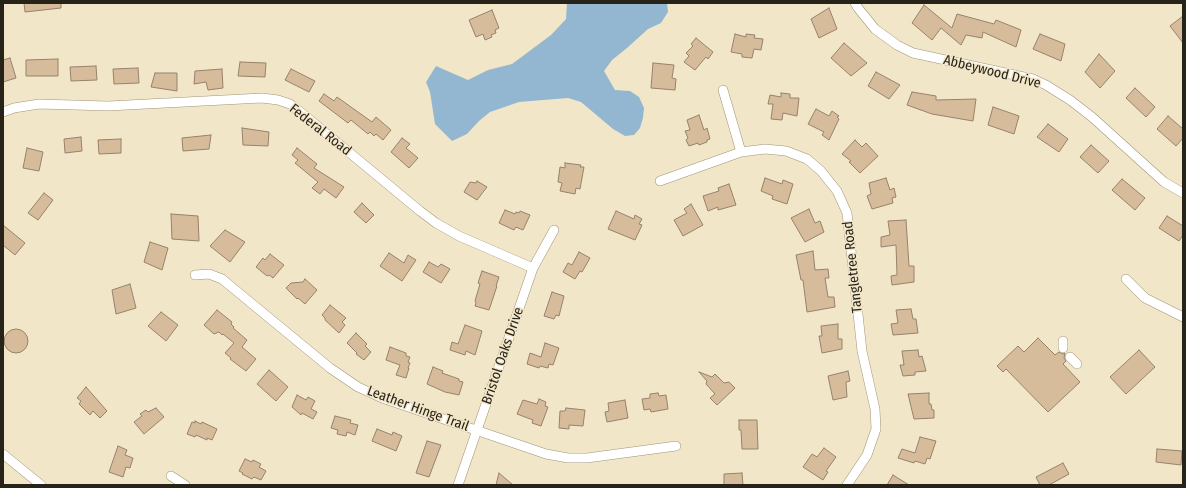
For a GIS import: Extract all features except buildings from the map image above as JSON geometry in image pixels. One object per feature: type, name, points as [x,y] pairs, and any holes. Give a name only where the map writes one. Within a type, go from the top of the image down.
[{"type":"street","name":"Abbeywood Drive","points":[[855,3],[875,29],[897,45],[913,53],[1033,79],[1046,84],[1092,117],[1164,182],[1183,193]]},
{"type":"street","points":[[723,90],[741,152]]},
{"type":"street","name":"Federal Road","points":[[3,112],[14,108],[39,104],[108,106],[262,98],[278,100],[290,104],[298,110],[420,212],[436,223],[459,236],[533,268]]},
{"type":"street","name":"Tangletree Road","points":[[660,181],[741,152],[765,149],[786,151],[807,159],[821,171],[837,191],[847,213],[862,351],[875,409],[876,429],[867,455],[848,485]]},
{"type":"street","name":"Bristol Oaks Drive","points":[[458,485],[533,268],[554,230]]},
{"type":"street","name":"Leather Hinge Trail","points":[[195,275],[209,274],[222,279],[330,368],[358,387],[382,398],[546,454],[568,458],[587,458],[676,446]]},
{"type":"street","points":[[1126,279],[1145,298],[1183,317]]},
{"type":"street","points":[[3,454],[41,485]]},
{"type":"street","points":[[171,476],[185,485]]},
{"type":"water","points":[[567,3],[667,3],[668,12],[661,23],[648,29],[612,60],[604,71],[615,90],[630,91],[639,97],[644,108],[640,128],[634,135],[625,136],[613,129],[581,102],[568,98],[519,102],[490,112],[467,134],[452,141],[435,124],[430,92],[426,82],[436,66],[468,80],[488,70],[512,64],[551,35],[566,19]]}]
